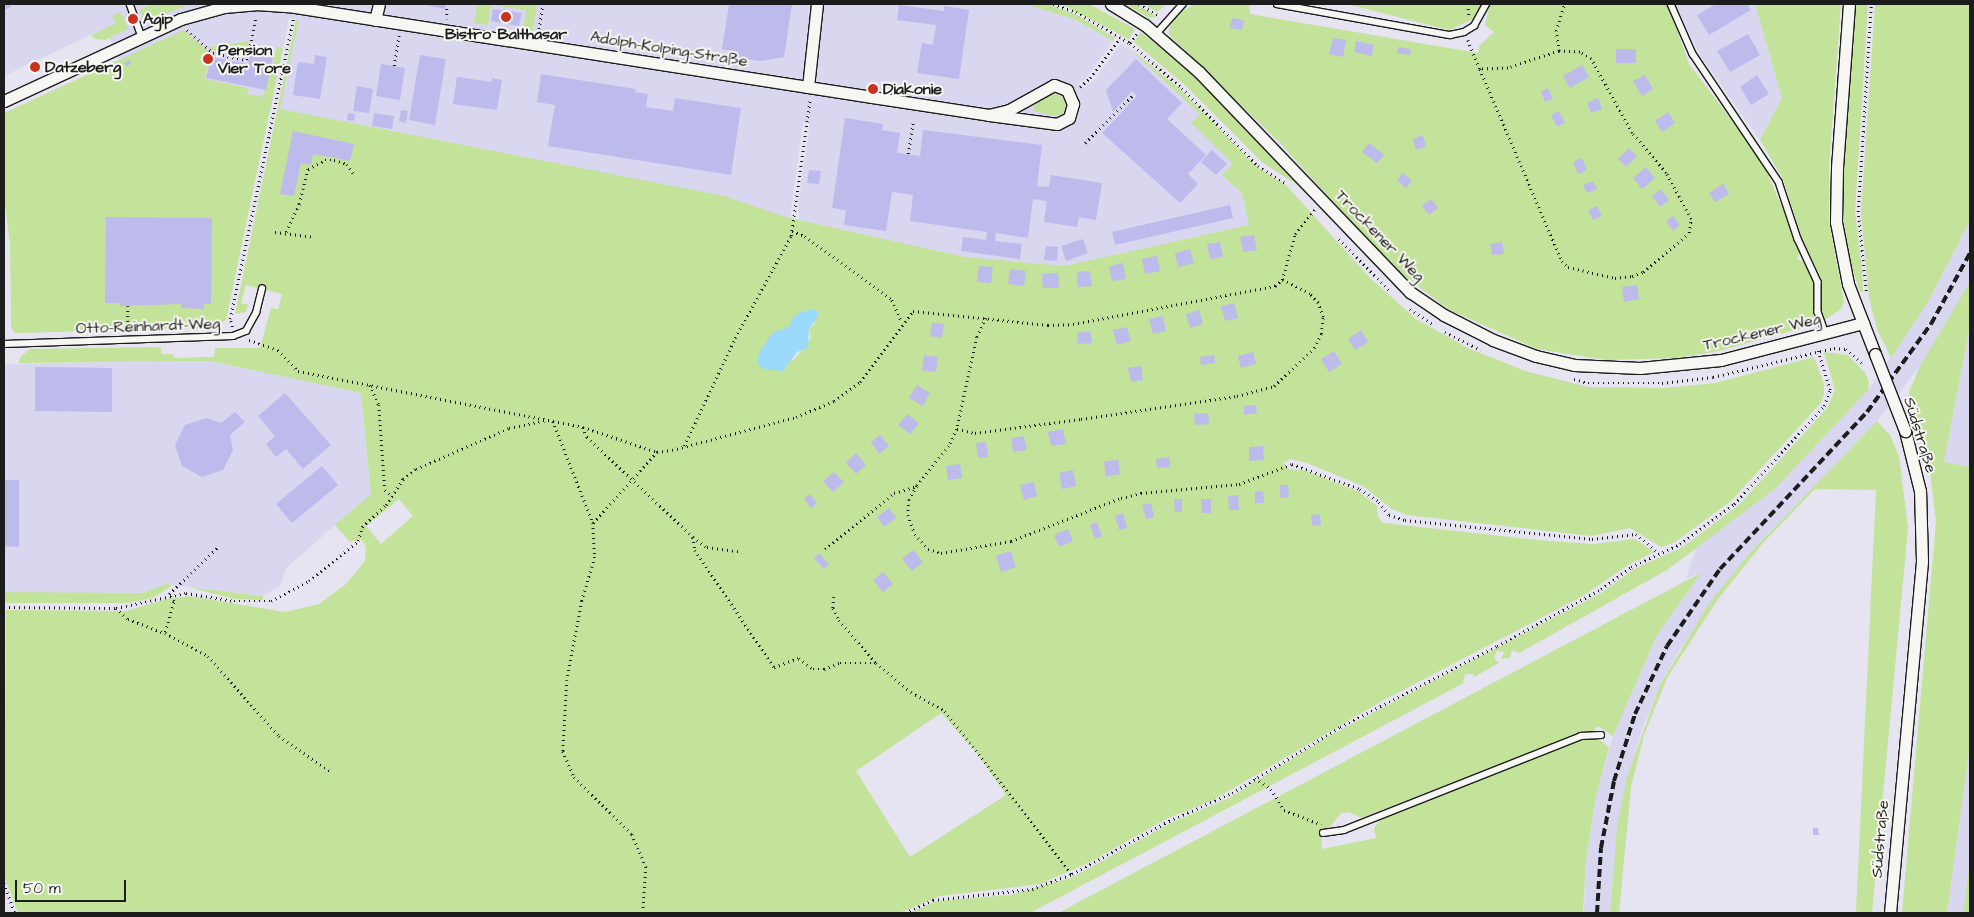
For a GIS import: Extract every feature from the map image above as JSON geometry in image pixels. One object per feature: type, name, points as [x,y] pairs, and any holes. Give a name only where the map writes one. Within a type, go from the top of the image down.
[{"type":"street","name":"Adolph-Kolping-Straße","points":[[4,101],[181,19],[224,7],[256,4],[295,7],[989,115],[1062,124],[1072,110],[1070,94],[1064,87],[1049,86],[1009,110],[989,115]]},
{"type":"street","points":[[376,20],[378,4]]},
{"type":"street","points":[[808,87],[817,4]]},
{"type":"street","name":"Trockener Weg","points":[[1111,4],[1156,34],[1199,72],[1410,292],[1444,315],[1493,340],[1536,356],[1574,365],[1648,368],[1721,360],[1813,338],[1863,323]]},
{"type":"street","name":"Südstraße","points":[[1848,4],[1836,168],[1836,222],[1848,284],[1905,431],[1920,491],[1922,561],[1890,913]]},
{"type":"lane","points":[[130,4],[142,36]]},
{"type":"lane","points":[[1156,34],[1165,21],[1183,4]]},
{"type":"lane","points":[[1277,4],[1437,34],[1464,32],[1481,18],[1486,4]]},
{"type":"lane","points":[[1671,4],[1693,54],[1779,182],[1798,238],[1818,282],[1818,312],[1826,334]]},
{"type":"lane","name":"Otto-Reinhardt-Weg","points":[[4,344],[233,336],[246,331],[256,313],[262,289]]},
{"type":"lane","points":[[1323,833],[1344,830],[1581,736],[1602,735]]},
{"type":"path","points":[[181,19],[184,27],[210,51],[247,60],[256,4]]},
{"type":"path","points":[[536,45],[543,4]]},
{"type":"path","points":[[1053,4],[1076,12],[1120,38],[1182,88],[1258,166],[1294,190]]},
{"type":"path","points":[[1139,4],[1165,21]]},
{"type":"path","points":[[1559,51],[1556,31],[1564,4]]},
{"type":"path","points":[[1866,288],[1858,212],[1871,4]]},
{"type":"path","points":[[295,7],[230,319],[233,336],[278,350],[298,370],[583,427],[658,452],[796,417],[834,401],[860,382],[902,322],[912,311],[922,310],[986,318],[1073,324],[1275,286],[1282,280],[1295,234],[1314,210],[1324,202]]},
{"type":"path","points":[[542,11],[546,12]]},
{"type":"path","points":[[394,66],[400,24]]},
{"type":"path","points":[[1464,32],[1562,260],[1577,272],[1615,278],[1632,276],[1643,272],[1688,233],[1692,220],[1666,173],[1632,133],[1591,59],[1580,52],[1559,51],[1508,68],[1480,69]]},
{"type":"path","points":[[284,36],[289,38]]},
{"type":"path","points":[[1070,94],[1090,78],[1120,38]]},
{"type":"path","points":[[683,447],[734,338],[792,231],[810,97],[808,87]]},
{"type":"path","points":[[1085,143],[1133,95]]},
{"type":"path","points":[[908,154],[913,121]]},
{"type":"path","points":[[286,232],[299,204],[308,169],[325,160],[334,160],[347,164],[354,174]]},
{"type":"path","points":[[1307,204],[1321,218]]},
{"type":"path","points":[[792,231],[805,236],[892,300],[902,322]]},
{"type":"path","points":[[275,232],[315,236]]},
{"type":"path","points":[[1334,232],[1372,277],[1392,294]]},
{"type":"path","points":[[957,429],[976,433],[1081,419],[1237,396],[1274,386],[1314,348],[1321,334],[1323,317],[1318,303],[1310,294],[1282,280]]},
{"type":"path","points":[[1405,305],[1436,326]]},
{"type":"path","points":[[128,306],[128,341]]},
{"type":"path","points":[[986,318],[977,337],[957,429],[949,446],[916,486],[910,500],[908,515],[915,534],[928,549],[941,553],[1011,541],[1120,498],[1141,493],[1239,484],[1292,464],[1360,489],[1379,502],[1390,515],[1405,520],[1592,539],[1636,534],[1659,553]]},
{"type":"path","points":[[1444,331],[1486,352]]},
{"type":"path","points":[[905,913],[933,900],[1032,889],[1072,874],[1169,821],[1212,804],[1356,718],[1601,589],[1631,566],[1680,544],[1734,504],[1824,406],[1830,390],[1813,338]]},
{"type":"path","points":[[1570,378],[1588,383],[1662,383],[1748,371],[1818,351],[1840,348],[1851,352],[1862,363]]},
{"type":"path","points":[[370,385],[379,405],[385,490],[391,495]]},
{"type":"path","points":[[169,594],[271,601],[309,581],[358,541],[362,527],[386,505],[402,478],[416,469],[509,428],[552,420]]},
{"type":"path","points":[[552,420],[593,523],[595,557],[582,601],[567,680],[563,751],[574,777],[632,834],[646,867],[643,913]]},
{"type":"path","points":[[583,427],[587,437],[693,537],[707,547],[742,552]]},
{"type":"path","points":[[593,523],[658,452]]},
{"type":"path","points":[[825,549],[894,493],[916,486]]},
{"type":"path","points":[[693,537],[695,550],[774,667],[799,658],[813,669],[824,669],[840,663],[876,663]]},
{"type":"path","points":[[4,607],[116,608],[153,601],[169,594],[219,546]]},
{"type":"path","points":[[165,632],[174,601],[169,594]]},
{"type":"path","points":[[834,597],[833,608],[839,620],[876,663],[911,692],[945,711],[1072,874]]},
{"type":"path","points":[[116,608],[128,619],[165,632],[208,656],[228,674],[279,736],[331,772]]},
{"type":"path","points":[[1255,778],[1271,789],[1284,810],[1344,830]]},
{"type":"path","points":[[4,883],[15,913]]},
{"type":"shaded area","points":[[4,4],[1024,4],[1074,19],[1113,41],[1087,77],[1079,83],[1082,89],[1094,80],[1121,44],[1146,62],[1200,114],[1192,123],[1233,164],[1223,175],[1242,193],[1249,225],[1064,266],[965,257],[799,220],[798,204],[810,123],[803,122],[790,218],[280,109],[298,19],[289,18],[271,110],[124,70],[105,28],[4,76]]},
{"type":"shaded area","points":[[1675,4],[1755,4],[1782,98],[1760,140],[1701,57]]},
{"type":"shaded area","points":[[1970,220],[1970,282],[1920,366],[1877,421],[1748,555],[1680,649],[1660,685],[1639,738],[1617,826],[1610,913],[1584,913],[1586,860],[1596,796],[1613,736],[1657,635],[1700,574],[1686,578],[1697,546],[1776,488],[1868,390],[1928,302]]},
{"type":"shaded area","points":[[1970,325],[1970,467],[1944,462]]},
{"type":"shaded area","points":[[210,361],[361,393],[371,494],[286,568],[281,585],[263,596],[166,584],[142,593],[4,594],[4,364]]},
{"type":"shaded area","points":[[1970,745],[1970,913],[1947,913]]},
{"type":"green space","points":[[154,4],[191,4],[144,22],[140,9]]},
{"type":"green space","points":[[477,4],[537,4],[533,32],[523,31],[526,10],[491,5],[488,25],[474,23]]},
{"type":"green space","points":[[1024,4],[1046,4],[1075,14],[1115,38],[1113,41],[1074,19]]},
{"type":"green space","points":[[1061,4],[1089,4],[1135,29],[1129,39]]},
{"type":"green space","points":[[1125,4],[1136,4],[1157,17],[1149,18]]},
{"type":"green space","points":[[1144,4],[1165,4],[1165,5],[1157,12]]},
{"type":"green space","points":[[1194,4],[1249,4],[1250,14],[1478,53],[1479,46],[1494,32],[1485,25],[1490,4],[1668,4],[1689,64],[1761,159],[1801,251],[1797,259],[1807,264],[1815,283],[1813,315],[1817,324],[1719,351],[1675,358],[1606,360],[1537,349],[1448,309],[1389,264],[1280,143],[1169,35],[1169,28],[1177,15]]},
{"type":"green space","points":[[1347,4],[1482,4],[1475,18],[1449,30]]},
{"type":"green space","points":[[1755,4],[1841,4],[1829,166],[1829,222],[1844,302],[1841,309],[1825,320],[1822,311],[1822,280],[1802,238],[1783,179],[1760,140],[1782,98]]},
{"type":"green space","points":[[1855,4],[1868,4],[1855,212],[1862,270],[1863,291],[1860,293],[1849,257],[1844,223],[1843,169]]},
{"type":"green space","points":[[1875,4],[1970,4],[1970,220],[1928,302],[1891,358],[1877,329],[1869,298],[1861,212]]},
{"type":"green space","points":[[118,13],[122,14],[128,29],[105,40],[95,39],[91,35],[116,23],[112,16]]},
{"type":"green space","points":[[296,19],[299,19],[280,109],[724,196],[786,217],[965,257],[1064,266],[1249,225],[1242,193],[1222,175],[1233,164],[1191,123],[1200,114],[1122,42],[1180,89],[1257,167],[1286,185],[1370,278],[1416,319],[1468,348],[1525,371],[1588,387],[1665,388],[1715,383],[1814,357],[1824,384],[1824,395],[1820,404],[1731,501],[1675,542],[1661,547],[1630,528],[1591,536],[1407,515],[1392,509],[1363,486],[1307,463],[1291,459],[1283,463],[1288,469],[1304,470],[1359,492],[1377,506],[1378,517],[1383,523],[1537,540],[1593,544],[1635,539],[1654,552],[1628,565],[1583,596],[1382,701],[1213,800],[1166,819],[1090,862],[1040,884],[940,896],[899,913],[18,913],[4,875],[6,610],[126,611],[167,599],[189,596],[285,612],[319,604],[346,584],[365,561],[366,547],[361,539],[350,542],[335,525],[371,494],[361,393],[210,361],[19,363],[20,357],[30,349],[161,347],[161,354],[172,354],[175,358],[214,357],[215,348],[260,348],[271,308],[278,309],[282,294],[246,285],[241,303],[248,305],[246,312],[235,314]],"holes":[[[816,322],[809,329],[811,338],[793,361],[772,333]],[[399,499],[413,516],[381,544],[366,526]],[[941,713],[976,752],[1006,795],[910,857],[856,771]]]},
{"type":"green space","points":[[184,30],[210,53],[205,79],[248,88],[247,94],[263,97],[277,47],[283,48],[226,320],[211,328],[15,333],[11,328],[10,244],[4,195],[4,113]]},
{"type":"green space","points":[[1141,32],[1195,77],[1302,188],[1263,163],[1185,85],[1134,42]]},
{"type":"green space","points":[[249,41],[246,58],[213,51],[208,47]]},
{"type":"green space","points":[[1054,92],[1064,99],[1066,107],[1062,114],[1054,116],[1033,111],[1036,102]]},
{"type":"green space","points":[[1970,282],[1970,325],[1944,462],[1970,467],[1970,745],[1947,913],[1902,913],[1936,521],[1929,464],[1909,392],[1920,366]]},
{"type":"green space","points":[[1824,352],[1848,355],[1865,373],[1869,382],[1868,390],[1776,488],[1667,570],[1519,653],[1512,650],[1510,658],[1501,659],[1504,652],[1497,651],[1494,658],[1499,663],[1474,677],[1473,674],[1465,674],[1463,683],[1447,692],[1030,913],[910,913],[936,901],[1011,895],[1073,877],[1171,823],[1229,798],[1329,736],[1603,592],[1634,569],[1683,547],[1740,504],[1827,408],[1835,390]]},
{"type":"green space","points":[[1877,421],[1890,435],[1899,456],[1908,528],[1872,913],[1856,913],[1876,490],[1815,489],[1763,543],[1718,599],[1667,678],[1644,735],[1631,787],[1619,913],[1610,913],[1617,826],[1627,777],[1660,685],[1710,602],[1748,555]]},
{"type":"green space","points":[[1701,573],[1657,635],[1613,736],[1598,726],[1592,732],[1580,733],[1361,818],[1349,812],[1341,813],[1329,828],[1321,829],[1322,849],[1376,838],[1374,828],[1381,819],[1582,740],[1600,740],[1609,747],[1596,796],[1586,860],[1583,913],[1058,913]]},
{"type":"green space","points":[[166,584],[173,585],[153,598],[127,603],[4,603],[5,592],[142,593]]},
{"type":"green space","points":[[188,587],[263,596],[263,600],[234,599]]},
{"type":"green space","points":[[1970,859],[1970,913],[1963,913]]},
{"type":"water","points":[[814,309],[819,314],[809,329],[808,348],[797,352],[783,371],[764,369],[757,364],[759,353],[772,333],[789,327],[793,317],[801,312]]},
{"type":"building","points":[[4,4],[10,4],[11,7],[4,10]]},
{"type":"building","points":[[420,4],[446,4],[445,9]]},
{"type":"building","points":[[729,4],[792,4],[784,57],[761,61],[737,58],[738,52],[722,49]]},
{"type":"building","points":[[1716,4],[1747,4],[1751,10],[1709,35],[1697,15]]},
{"type":"building","points":[[899,5],[944,11],[944,6],[969,10],[959,79],[917,73],[922,43],[933,45],[936,25],[897,20]]},
{"type":"building","name":"Bistro Balthasar","points":[[493,9],[522,13],[519,26],[491,21]]},
{"type":"building","points":[[1232,18],[1244,20],[1242,30],[1230,28]]},
{"type":"building","points":[[1748,34],[1760,55],[1730,72],[1717,51]]},
{"type":"building","points":[[1333,38],[1346,40],[1343,57],[1329,54]]},
{"type":"building","points":[[1356,41],[1374,45],[1372,56],[1354,52]]},
{"type":"building","points":[[1398,47],[1411,49],[1410,55],[1397,53]]},
{"type":"building","points":[[1616,49],[1636,49],[1636,63],[1616,63]]},
{"type":"building","points":[[251,52],[273,56],[266,90],[206,78],[211,57],[248,64]]},
{"type":"building","points":[[315,55],[327,57],[320,99],[293,95],[298,62],[314,64]]},
{"type":"building","points":[[420,55],[446,59],[435,125],[409,120]]},
{"type":"building","points":[[1136,59],[1182,103],[1167,119],[1206,155],[1188,174],[1198,184],[1180,203],[1102,133],[1137,96],[1132,91],[1113,112],[1106,90]]},
{"type":"building","points":[[130,60],[131,64],[126,66],[124,63]]},
{"type":"building","points":[[381,64],[405,68],[400,100],[376,96]]},
{"type":"building","points":[[1582,65],[1589,77],[1570,88],[1563,76]]},
{"type":"building","points":[[541,74],[636,89],[635,92],[648,94],[646,107],[673,111],[675,98],[741,108],[731,175],[548,146],[555,105],[537,102]]},
{"type":"building","points":[[1645,75],[1653,89],[1642,96],[1633,81]]},
{"type":"building","points":[[1757,75],[1769,94],[1751,105],[1740,87]]},
{"type":"building","points":[[457,77],[492,82],[492,78],[502,80],[497,110],[453,104]]},
{"type":"building","points":[[357,86],[373,89],[369,113],[353,111]]},
{"type":"building","points":[[1548,88],[1553,99],[1545,102],[1541,91]]},
{"type":"building","points":[[1598,98],[1602,109],[1591,113],[1587,103]]},
{"type":"building","points":[[401,110],[408,111],[406,123],[399,121]]},
{"type":"building","points":[[1559,111],[1565,123],[1557,127],[1551,115]]},
{"type":"building","points":[[1668,112],[1675,123],[1662,132],[1655,121]]},
{"type":"building","points":[[348,113],[355,114],[354,121],[347,120]]},
{"type":"building","points":[[374,113],[394,116],[392,129],[372,126]]},
{"type":"building","points":[[845,118],[883,124],[882,130],[900,133],[897,153],[920,156],[923,130],[1042,145],[1037,186],[1049,187],[1051,175],[1102,183],[1096,220],[1079,217],[1077,227],[1044,222],[1047,201],[1033,199],[1028,238],[996,233],[995,241],[1022,244],[1020,259],[961,251],[963,237],[986,240],[987,232],[910,221],[913,195],[892,192],[886,231],[844,225],[846,210],[832,208]]},
{"type":"building","points":[[293,131],[354,144],[350,161],[313,154],[311,165],[301,163],[294,196],[280,194]]},
{"type":"building","points":[[1423,135],[1426,146],[1416,150],[1413,139]]},
{"type":"building","points":[[1369,143],[1384,155],[1377,163],[1362,152]]},
{"type":"building","points":[[1629,148],[1637,156],[1626,167],[1618,159]]},
{"type":"building","points":[[1212,150],[1227,164],[1216,175],[1201,162]]},
{"type":"building","points":[[1582,158],[1587,170],[1578,174],[1573,162]]},
{"type":"building","points":[[1646,167],[1655,178],[1642,189],[1633,178]]},
{"type":"building","points":[[809,170],[821,171],[819,184],[807,183]]},
{"type":"building","points":[[1403,173],[1412,181],[1406,188],[1397,180]]},
{"type":"building","points":[[1593,181],[1597,189],[1587,193],[1583,185]]},
{"type":"building","points":[[1723,184],[1729,194],[1715,202],[1709,193]]},
{"type":"building","points":[[1661,189],[1669,200],[1660,207],[1652,196]]},
{"type":"building","points":[[1431,199],[1438,208],[1429,215],[1422,206]]},
{"type":"building","points":[[1230,205],[1233,218],[1115,245],[1112,232]]},
{"type":"building","points":[[1597,206],[1602,216],[1593,220],[1588,210]]},
{"type":"building","points":[[1673,216],[1680,225],[1673,231],[1666,221]]},
{"type":"building","points":[[106,217],[212,218],[211,304],[204,304],[204,309],[181,308],[181,304],[120,306],[120,303],[105,303]]},
{"type":"building","points":[[1254,235],[1257,250],[1243,252],[1240,237]]},
{"type":"building","points":[[1083,239],[1088,253],[1066,261],[1061,246]]},
{"type":"building","points":[[1220,242],[1223,257],[1210,259],[1207,244]]},
{"type":"building","points":[[1502,242],[1504,254],[1492,255],[1490,244]]},
{"type":"building","points":[[1046,246],[1058,247],[1057,261],[1044,260]]},
{"type":"building","points":[[1190,249],[1194,263],[1178,267],[1175,253]]},
{"type":"building","points":[[1157,256],[1160,271],[1145,274],[1142,259]]},
{"type":"building","points":[[1123,263],[1126,279],[1112,281],[1109,266]]},
{"type":"building","points":[[979,266],[993,267],[991,283],[977,282]]},
{"type":"building","points":[[1010,269],[1026,271],[1024,286],[1008,284]]},
{"type":"building","points":[[1090,271],[1092,286],[1078,287],[1077,272]]},
{"type":"building","points":[[1058,273],[1059,288],[1043,288],[1042,274]]},
{"type":"building","points":[[1637,285],[1639,299],[1624,302],[1622,287]]},
{"type":"building","points":[[1234,303],[1238,318],[1225,321],[1221,306]]},
{"type":"building","points":[[1199,310],[1203,324],[1190,328],[1186,314]]},
{"type":"building","points":[[1163,316],[1166,331],[1153,334],[1149,319]]},
{"type":"building","points":[[932,323],[944,324],[942,338],[930,336]]},
{"type":"building","points":[[1127,327],[1131,341],[1117,345],[1113,330]]},
{"type":"building","points":[[1361,330],[1368,342],[1355,350],[1348,339]]},
{"type":"building","points":[[1090,331],[1092,343],[1078,344],[1077,333]]},
{"type":"building","points":[[1334,351],[1342,364],[1329,372],[1321,359]]},
{"type":"building","points":[[1253,352],[1256,364],[1241,368],[1238,356]]},
{"type":"building","points":[[924,355],[938,357],[936,372],[922,370]]},
{"type":"building","points":[[1214,355],[1215,363],[1201,365],[1200,357]]},
{"type":"building","points":[[1141,366],[1143,380],[1131,382],[1128,368]]},
{"type":"building","points":[[35,367],[112,368],[112,412],[35,411]]},
{"type":"building","points":[[917,385],[930,393],[923,406],[909,398]]},
{"type":"building","points":[[285,393],[331,445],[303,469],[286,449],[276,457],[266,444],[275,436],[258,416]]},
{"type":"building","points":[[1256,405],[1257,413],[1244,415],[1244,406]]},
{"type":"building","points":[[235,412],[245,422],[230,435],[233,450],[223,470],[202,477],[182,466],[175,445],[185,425],[207,418],[221,423]]},
{"type":"building","points":[[1208,413],[1209,424],[1195,425],[1194,414]]},
{"type":"building","points":[[907,414],[919,423],[910,434],[898,425]]},
{"type":"building","points":[[1063,429],[1066,444],[1051,446],[1048,432]]},
{"type":"building","points":[[880,435],[889,446],[879,454],[871,442]]},
{"type":"building","points":[[1024,436],[1027,450],[1013,452],[1011,438]]},
{"type":"building","points":[[986,442],[988,457],[978,458],[976,443]]},
{"type":"building","points":[[1263,446],[1264,460],[1249,461],[1249,447]]},
{"type":"building","points":[[856,453],[866,465],[856,474],[846,463]]},
{"type":"building","points":[[1170,457],[1170,467],[1157,468],[1156,459]]},
{"type":"building","points":[[1118,459],[1120,474],[1106,477],[1104,462]]},
{"type":"building","points":[[960,464],[962,478],[948,480],[946,466]]},
{"type":"building","points":[[322,466],[338,485],[292,523],[276,504]]},
{"type":"building","points":[[1073,470],[1076,486],[1062,489],[1059,473]]},
{"type":"building","points":[[834,472],[844,482],[833,492],[823,481]]},
{"type":"building","points":[[4,480],[19,480],[19,547],[4,546]]},
{"type":"building","points":[[1034,482],[1037,496],[1024,500],[1020,485]]},
{"type":"building","points":[[1280,485],[1288,485],[1289,497],[1280,498]]},
{"type":"building","points":[[1263,491],[1264,503],[1255,503],[1255,492]]},
{"type":"building","points":[[810,494],[817,503],[811,508],[804,499]]},
{"type":"building","points":[[1238,495],[1239,510],[1229,510],[1228,496]]},
{"type":"building","points":[[1174,499],[1182,499],[1182,512],[1175,512]]},
{"type":"building","points":[[1201,499],[1211,499],[1211,513],[1202,513]]},
{"type":"building","points":[[1151,503],[1154,517],[1146,519],[1142,505]]},
{"type":"building","points":[[889,508],[896,518],[884,527],[877,517]]},
{"type":"building","points":[[1123,513],[1127,528],[1119,530],[1115,516]]},
{"type":"building","points":[[1320,514],[1321,525],[1312,526],[1311,515]]},
{"type":"building","points":[[1097,522],[1102,536],[1095,539],[1090,525]]},
{"type":"building","points":[[1068,529],[1073,541],[1059,547],[1054,535]]},
{"type":"building","points":[[913,550],[923,562],[912,571],[902,559]]},
{"type":"building","points":[[1011,551],[1016,567],[1001,572],[996,556]]},
{"type":"building","points":[[819,553],[829,564],[824,569],[814,558]]},
{"type":"building","points":[[883,572],[893,584],[883,592],[873,580]]},
{"type":"building","points":[[1813,828],[1818,828],[1819,835],[1813,835]]},
{"type":"railway","points":[[1597,913],[1601,848],[1614,781],[1635,714],[1667,646],[1720,569],[1867,412],[1931,324],[1970,253]]},
{"type":"place","name":"Bistro Balthasar","points":[[506,17]]},
{"type":"place","name":"Agip","points":[[133,19]]},
{"type":"place","name":"Pension Vier Tore","points":[[208,59]]},
{"type":"place","name":"Datzeberg","points":[[35,67]]},
{"type":"place","name":"Diakonie","points":[[873,89]]}]
